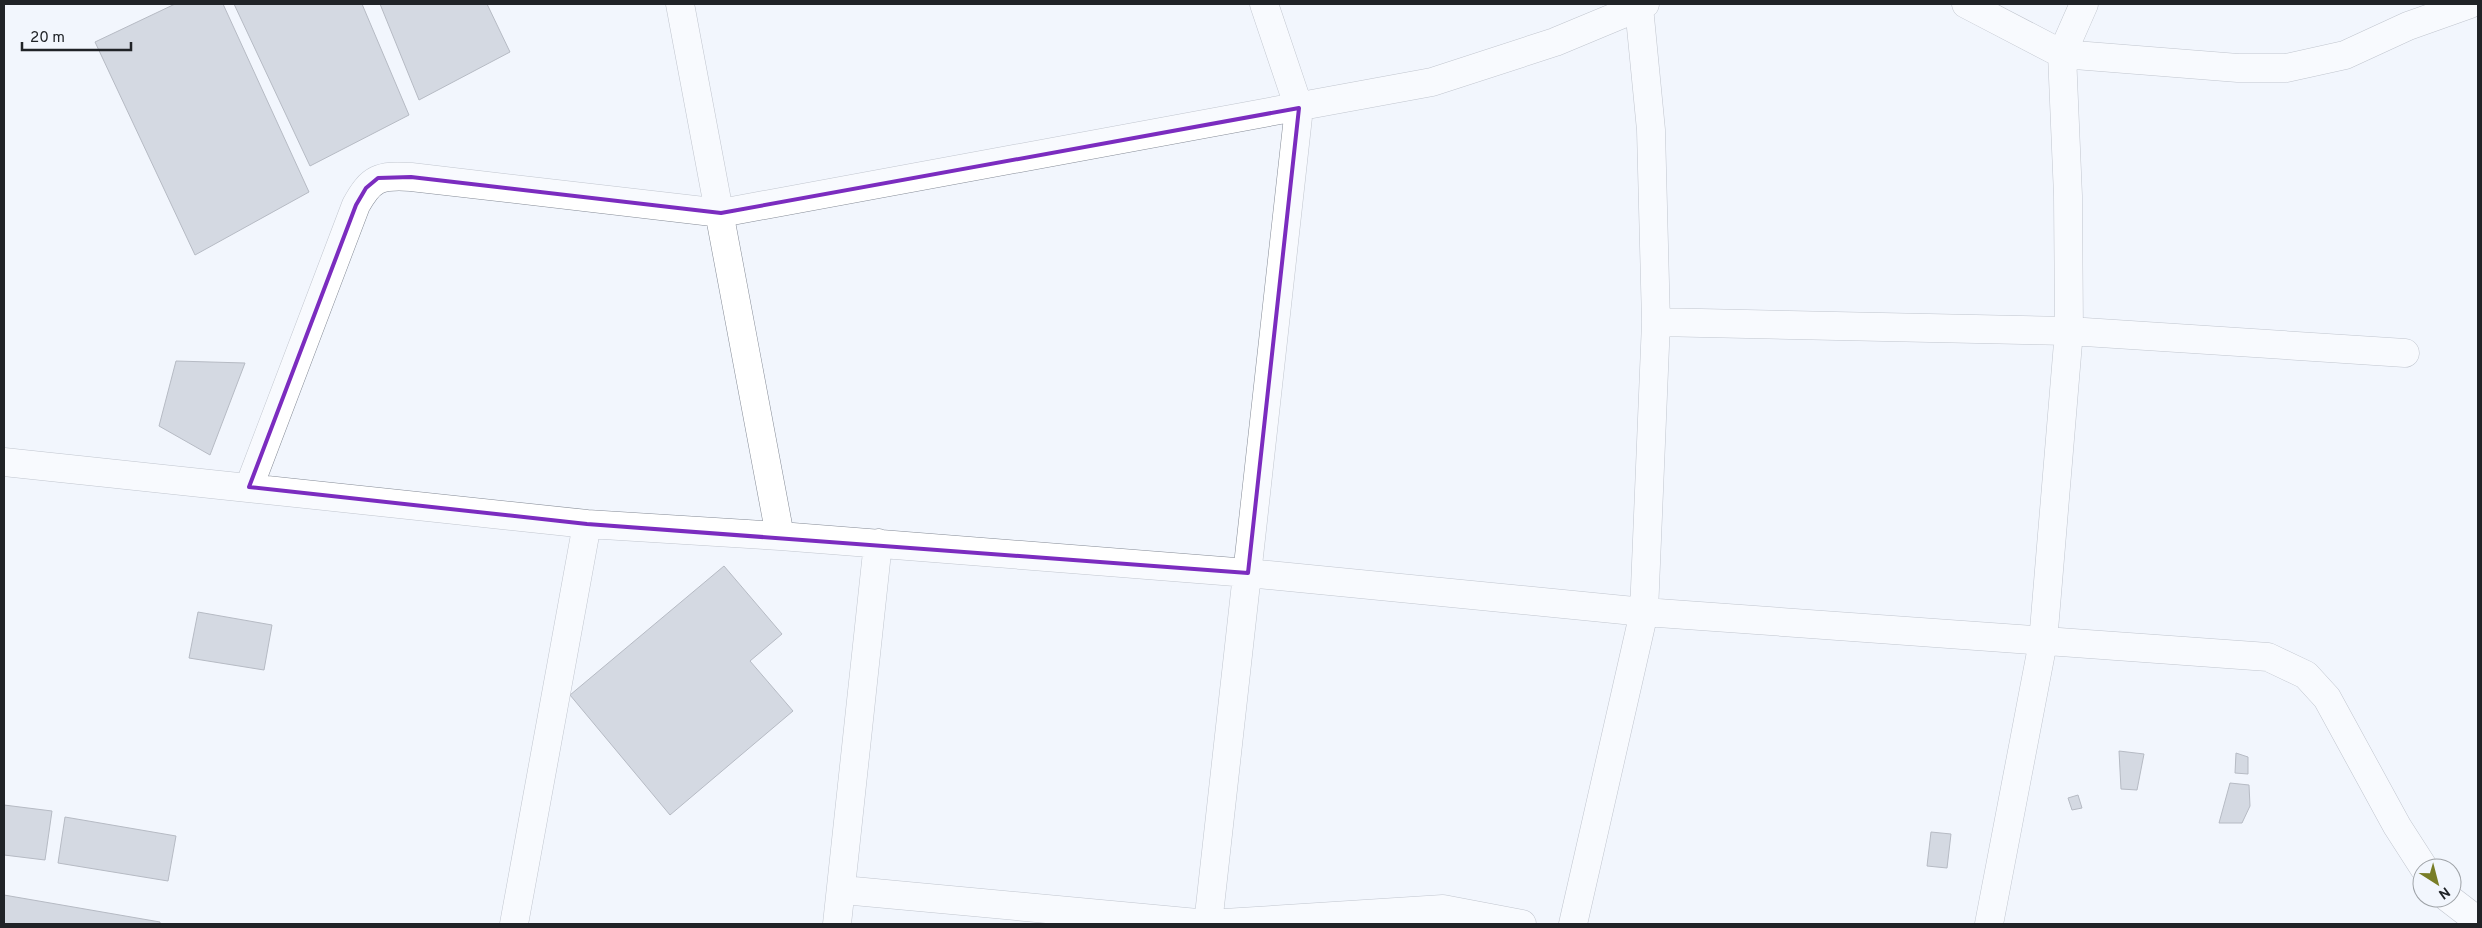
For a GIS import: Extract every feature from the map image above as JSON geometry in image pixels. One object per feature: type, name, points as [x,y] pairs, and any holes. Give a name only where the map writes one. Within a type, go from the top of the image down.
[{"type":"street","points":[[680,4],[721,213],[780,536]]},
{"type":"street","points":[[1208,924],[1299,108],[1264,4]]},
{"type":"street","points":[[1966,4],[2062,54],[2238,68],[2286,68],[2345,54],[2416,23],[2470,4]]},
{"type":"street","points":[[1989,924],[2043,642],[2069,331],[2068,196],[2062,54],[2084,4]]},
{"type":"street","points":[[249,487],[356,206],[366,188],[378,178],[411,177],[721,213],[1432,82],[1546,45],[1642,6],[1650,130],[1656,322],[1644,612],[1573,924]]},
{"type":"street","points":[[1656,322],[2069,331],[2405,353]]},
{"type":"street","points":[[4,462],[588,524],[878,543],[1248,573],[1644,612],[2268,657],[2306,675],[2327,698],[2396,826],[2417,858]]},
{"type":"street","points":[[514,924],[588,524]]},
{"type":"street","points":[[837,924],[878,543]]},
{"type":"street","points":[[842,890],[1208,924],[1443,909],[1522,924]]},
{"type":"street","points":[[2461,908],[2478,921]]},
{"type":"highlighted area","points":[[1299,108],[1248,573],[587,524],[249,487],[356,205],[366,188],[378,178],[411,177],[721,213]]},
{"type":"building","points":[[175,4],[223,4],[309,192],[195,255],[95,42]]},
{"type":"building","points":[[234,4],[362,4],[409,115],[310,166]]},
{"type":"building","points":[[380,4],[487,4],[510,52],[419,100]]},
{"type":"building","points":[[176,361],[245,363],[210,455],[159,426]]},
{"type":"building","points":[[724,566],[782,634],[750,661],[793,711],[670,815],[570,695]]},
{"type":"building","points":[[198,612],[272,625],[264,670],[189,658]]},
{"type":"building","points":[[2119,751],[2144,754],[2137,790],[2121,789]]},
{"type":"building","points":[[2236,753],[2248,757],[2248,774],[2235,773]]},
{"type":"building","points":[[2230,783],[2249,785],[2250,806],[2242,823],[2219,823]]},
{"type":"building","points":[[2078,795],[2082,808],[2072,810],[2068,798]]},
{"type":"building","points":[[4,805],[52,811],[45,860],[4,855]]},
{"type":"building","points":[[65,817],[176,836],[168,881],[58,863]]},
{"type":"building","points":[[1931,832],[1951,834],[1947,868],[1927,866]]},
{"type":"building","points":[[4,895],[160,922],[160,924],[4,924]]}]
